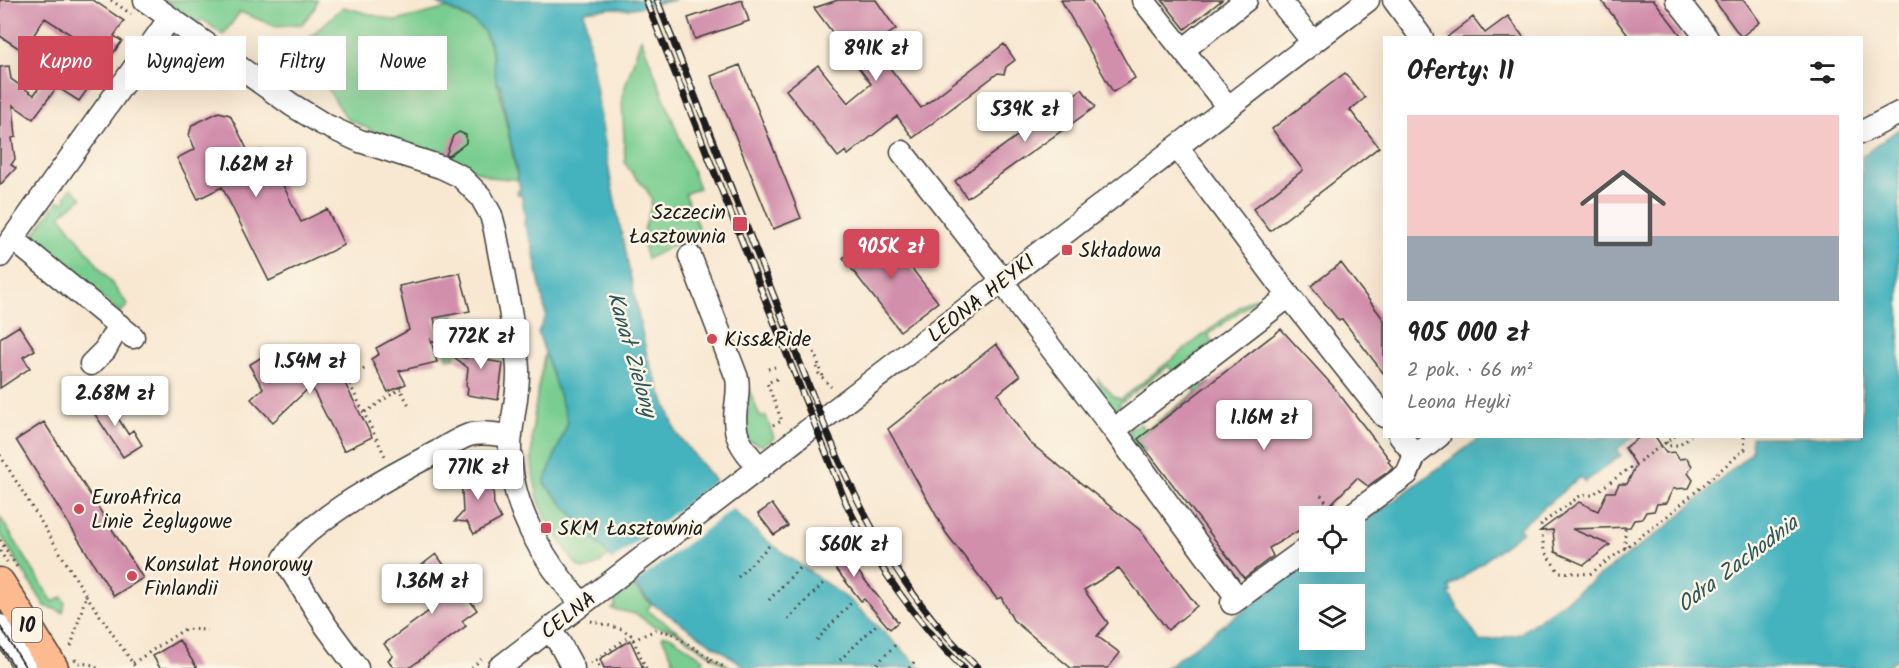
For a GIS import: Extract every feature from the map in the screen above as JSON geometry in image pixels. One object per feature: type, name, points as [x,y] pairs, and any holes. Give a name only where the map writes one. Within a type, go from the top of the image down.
[{"type":"main road","name":"10","points":[[0,582],[62,660]]},
{"type":"street","points":[[145,0],[292,105],[323,124],[360,141],[451,171],[464,179],[479,194],[489,212],[495,230],[516,351],[518,388],[511,436],[512,477],[525,520],[566,586],[582,604]]},
{"type":"street","points":[[1143,0],[1228,107]]},
{"type":"street","points":[[1183,50],[1246,0]]},
{"type":"street","points":[[1278,0],[1313,42]]},
{"type":"street","name":"LEONA HEYKI","points":[[736,485],[1368,0]]},
{"type":"street","points":[[1394,0],[1421,36]]},
{"type":"street","points":[[1677,0],[1705,36]]},
{"type":"street","points":[[91,364],[126,332],[6,247],[170,18]]},
{"type":"street","points":[[1863,131],[1899,113]]},
{"type":"street","points":[[1177,147],[1289,296],[1383,415]]},
{"type":"street","points":[[902,152],[1003,280],[1010,294],[1114,430],[1235,601],[1299,554]]},
{"type":"street","points":[[690,256],[737,378],[734,423],[736,434],[742,447],[760,468]]},
{"type":"street","points":[[1114,430],[1289,296]]},
{"type":"street","points":[[357,668],[333,636],[284,559],[290,548],[320,523],[393,476],[468,436],[481,434],[511,436]]},
{"type":"street","points":[[1402,438],[1415,455]]},
{"type":"street","points":[[1364,506],[1407,474],[1415,455],[1436,438]]},
{"type":"street","name":"CELNA","points":[[494,660],[549,629],[736,485]]},
{"type":"street","points":[[0,626],[26,668]]},
{"type":"street","points":[[549,629],[573,668]]},
{"type":"street","points":[[0,645],[15,668]]},
{"type":"path","points":[[334,352],[390,463],[393,476]]},
{"type":"path","points":[[814,352],[825,380]]},
{"type":"path","points":[[347,378],[368,367]]},
{"type":"path","points":[[768,369],[775,367]]},
{"type":"path","points":[[817,368],[819,375],[835,392]]},
{"type":"path","points":[[773,425],[782,421],[767,383],[779,378]]},
{"type":"path","points":[[365,412],[400,388],[410,407]]},
{"type":"path","points":[[1671,438],[1592,495],[1580,496],[1541,524],[1544,551],[1559,572],[1590,574],[1664,519],[1746,449],[1744,438]]},
{"type":"path","points":[[1666,442],[1668,446],[1678,445],[1688,438]]},
{"type":"path","points":[[0,455],[86,595],[136,668]]},
{"type":"path","points":[[1322,495],[1330,506]]},
{"type":"path","points":[[1625,527],[1625,548]]},
{"type":"path","points":[[738,577],[771,544]]},
{"type":"path","points":[[769,600],[801,566]]},
{"type":"path","points":[[788,618],[824,583]]},
{"type":"path","points":[[62,660],[86,595]]},
{"type":"path","points":[[817,640],[852,602]]},
{"type":"path","points":[[840,660],[876,625]]},
{"type":"path","points":[[133,663],[185,629],[207,630]]},
{"type":"path","points":[[633,640],[656,630],[671,633],[724,668]]},
{"type":"path","points":[[596,660],[631,635],[646,668]]},
{"type":"path","points":[[873,668],[896,644]]},
{"type":"path","points":[[472,668],[494,660]]},
{"type":"path","points":[[909,668],[914,662]]},
{"type":"green space","points":[[164,0],[317,0],[315,8],[302,24],[275,26],[240,12],[223,35],[202,19],[197,24]]},
{"type":"green space","points":[[343,7],[396,21],[447,8],[481,26],[490,46],[518,180],[490,177],[431,151],[375,132],[347,119],[328,90],[346,90],[346,36],[311,36]]},
{"type":"green space","points":[[641,38],[699,188],[685,194],[700,232],[647,259],[643,235],[652,201],[646,189],[625,162],[622,96]]},
{"type":"green space","points":[[71,188],[82,198],[60,215],[128,305],[120,313],[39,243],[35,233],[58,201],[67,200],[65,197]]},
{"type":"green space","points":[[1258,298],[1208,335],[1213,342],[1174,373],[1168,366],[1119,404],[1123,412],[1120,417],[1106,410],[1097,378],[1115,397],[1121,399],[1227,316],[1249,300]]},
{"type":"green space","points":[[452,301],[454,322],[462,321],[463,337],[454,358],[448,359],[439,322],[443,321],[439,309]]},
{"type":"green space","points":[[545,352],[568,422],[544,483],[609,556],[589,569],[584,569],[576,563],[549,524],[533,476],[534,413]]},
{"type":"green space","points":[[1198,379],[1203,386],[1210,383],[1137,439],[1146,451],[1143,452],[1131,443],[1129,429],[1140,424],[1146,430],[1196,392],[1191,384]]},
{"type":"green space","points":[[749,389],[760,417],[766,416],[774,438],[763,446],[744,439]]},
{"type":"green space","points":[[0,517],[53,602],[62,597],[65,603],[63,612],[45,606],[0,534]]},
{"type":"green space","points":[[632,585],[651,604],[647,610],[732,668],[673,630],[653,626],[636,614],[612,609],[616,605],[612,600]]},
{"type":"green space","points":[[670,636],[704,659],[700,666],[677,668],[662,637]]},
{"type":"water","name":"Kanał Zielony","points":[[431,0],[675,0],[628,9],[584,11],[611,182],[647,356],[677,434],[715,481],[732,509],[763,538],[852,602],[921,668],[747,668],[651,603],[544,483],[568,422],[538,332],[546,316],[532,244],[524,224],[525,215],[521,194],[518,195],[517,191],[520,190],[500,84],[497,84],[491,47],[482,29],[467,17]]},
{"type":"water","name":"Odra Zachodnia","points":[[1899,129],[1899,658],[1883,668],[1165,668],[1299,570],[1299,572],[1365,572],[1365,522],[1480,438],[1633,438],[1617,449],[1621,455],[1585,482],[1580,477],[1519,528],[1522,532],[1449,588],[1452,592],[1449,594],[1480,642],[1519,634],[1669,525],[1752,452],[1751,438],[1863,438],[1863,155]]},
{"type":"pier","points":[[717,480],[735,507],[631,586],[610,562]]},
{"type":"building","points":[[0,0],[93,0],[124,21],[114,36],[122,41],[113,54],[113,36],[73,36],[45,18],[33,36],[18,36],[18,48],[0,36]]},
{"type":"building","points":[[742,0],[749,21],[695,39],[688,18]]},
{"type":"building","points":[[838,0],[876,0],[896,29],[883,38],[886,41],[875,49],[921,108],[1004,44],[1015,60],[1006,67],[1004,74],[998,73],[913,138],[897,116],[848,155],[846,151],[838,157],[786,90],[818,65],[848,103],[871,84],[814,8]]},
{"type":"building","points":[[1061,0],[1091,0],[1135,78],[1113,92]]},
{"type":"building","points":[[1162,0],[1222,0],[1185,29]]},
{"type":"building","points":[[1601,0],[1654,0],[1681,36],[1628,36]]},
{"type":"building","points":[[1714,0],[1744,0],[1760,22],[1740,36]]},
{"type":"building","points":[[1508,16],[1523,36],[1449,36],[1473,17],[1485,33]]},
{"type":"building","points":[[740,65],[801,218],[773,229],[711,76]]},
{"type":"building","points":[[9,66],[11,79],[18,84],[18,90],[27,90],[34,95],[37,90],[55,90],[33,119],[13,105],[16,137],[12,138],[15,159],[11,165],[16,168],[0,185],[0,67]]},
{"type":"building","points":[[1345,73],[1365,98],[1350,110],[1379,147],[1270,231],[1253,209],[1303,170],[1272,129]]},
{"type":"building","points":[[1082,89],[1095,107],[967,198],[955,181]]},
{"type":"building","points":[[62,90],[87,90],[79,101]]},
{"type":"building","points":[[219,112],[230,115],[249,153],[262,150],[268,154],[301,222],[327,209],[344,245],[269,281],[222,187],[198,199],[177,158],[195,149],[189,135],[192,125]]},
{"type":"building","points":[[459,132],[466,135],[466,143],[449,156],[446,155],[453,136]]},
{"type":"building","points":[[881,229],[938,302],[900,331],[843,258]]},
{"type":"building","points":[[1341,263],[1383,319],[1383,373],[1342,319],[1339,321],[1311,286]]},
{"type":"building","points":[[460,273],[470,311],[434,318],[440,347],[431,340],[437,362],[399,371],[406,384],[388,392],[371,359],[379,354],[376,348],[409,330],[399,286]]},
{"type":"building","points":[[19,326],[35,350],[23,357],[30,368],[0,388],[0,338]]},
{"type":"building","points":[[470,328],[482,329],[479,359],[503,363],[498,400],[467,395],[468,368],[454,357],[467,358]]},
{"type":"building","points":[[1281,329],[1333,386],[1390,460],[1388,461],[1393,468],[1368,486],[1357,478],[1329,506],[1299,506],[1299,530],[1269,548],[1273,556],[1244,578],[1138,439]]},
{"type":"building","points":[[996,344],[1020,376],[998,394],[1008,413],[1029,442],[1140,530],[1197,606],[1168,630],[1119,568],[1084,590],[1108,623],[1097,636],[1120,653],[1108,668],[1071,668],[1013,620],[1001,597],[997,599],[946,533],[888,429]]},
{"type":"building","points":[[279,346],[291,377],[331,356],[372,437],[344,451],[311,386],[273,422],[251,399],[263,388],[249,365]]},
{"type":"building","points":[[104,396],[128,434],[133,430],[142,445],[123,457],[89,405]]},
{"type":"building","name":"EuroAfrica Linie Żeglugowe","points":[[44,422],[143,578],[114,596],[16,440]]},
{"type":"building","points":[[1638,438],[1656,438],[1666,453],[1674,452],[1679,459],[1687,458],[1692,466],[1688,473],[1693,480],[1689,488],[1673,489],[1666,503],[1657,504],[1654,511],[1646,512],[1642,519],[1634,520],[1630,527],[1572,529],[1610,545],[1584,565],[1555,552],[1553,530],[1540,531],[1579,502],[1598,511],[1607,492],[1615,492],[1619,484],[1627,484],[1636,465],[1625,448]]},
{"type":"building","points":[[492,471],[494,505],[501,519],[474,534],[467,522],[455,521],[463,512],[461,473]]},
{"type":"building","points":[[772,504],[788,526],[774,535],[758,514]]},
{"type":"building","points":[[826,531],[898,622],[890,629],[864,599],[861,601],[814,541]]},
{"type":"building","points":[[436,554],[477,610],[462,621],[466,626],[409,668],[394,668],[388,660],[393,656],[384,644],[433,608],[409,575]]},
{"type":"building","points":[[179,640],[197,668],[160,668],[153,656]]},
{"type":"building","points":[[630,640],[643,668],[604,668],[600,659]]},
{"type":"tram line","points":[[0,626],[26,668]]},
{"type":"tram line","points":[[0,645],[15,668]]},
{"type":"railway","points":[[646,0],[846,503],[870,548],[898,591],[945,650],[963,668]]},
{"type":"railway","points":[[657,0],[817,407],[858,500],[909,588],[941,629],[978,668]]},
{"type":"place","name":"Szczecin Łasztownia","points":[[740,224]]},
{"type":"place","name":"Składowa","points":[[1067,250]]},
{"type":"place","name":"Kiss&Ride","points":[[712,339]]},
{"type":"place","name":"EuroAfrica Linie Żeglugowe","points":[[79,509]]},
{"type":"place","name":"SKM Łasztownia","points":[[546,528]]},
{"type":"place","name":"Konsulat Honorowy Finlandii","points":[[132,576]]}]
